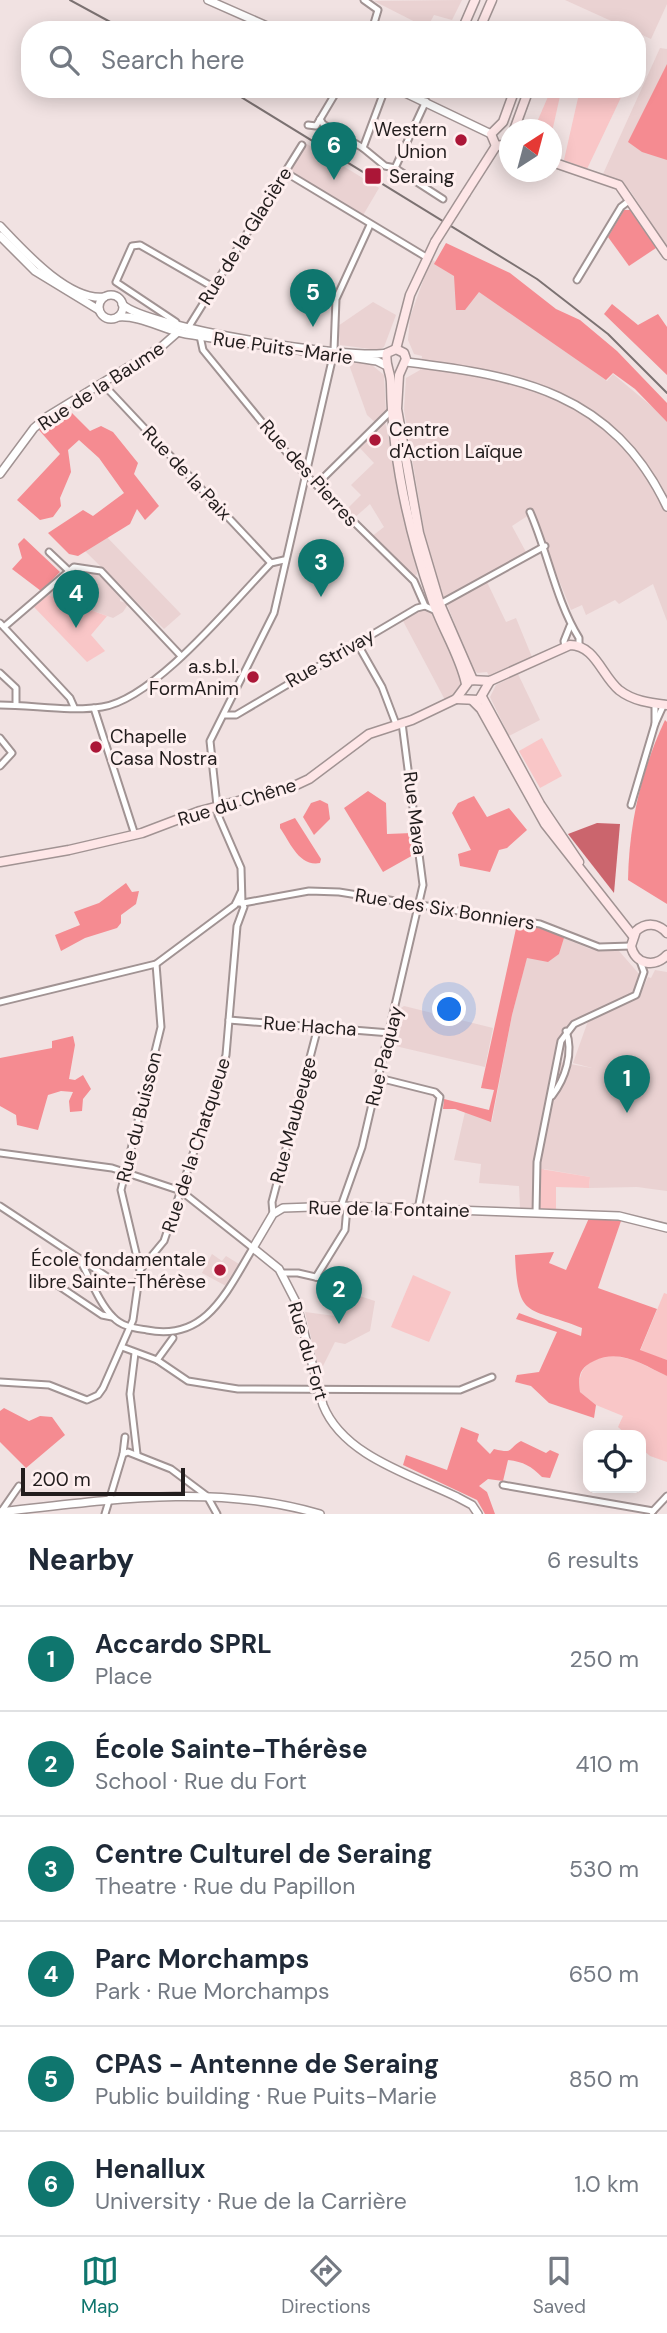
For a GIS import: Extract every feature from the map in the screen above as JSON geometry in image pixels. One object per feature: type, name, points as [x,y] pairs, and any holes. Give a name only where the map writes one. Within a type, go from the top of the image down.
[{"type":"main road","points":[[466,21],[475,0]]},
{"type":"main road","points":[[483,21],[492,0]]},
{"type":"main road","points":[[503,119],[511,98]]},
{"type":"main road","points":[[517,119],[525,98]]},
{"type":"main road","points":[[496,146],[491,134],[499,127]]},
{"type":"main road","points":[[499,146],[496,146],[426,257],[410,295],[388,367],[392,411],[415,537],[438,608],[470,684],[470,701],[481,709],[545,824],[633,936]]},
{"type":"main road","points":[[562,166],[617,184],[667,255]]},
{"type":"main road","points":[[392,351],[404,353],[397,402],[400,434],[419,533],[438,608]]},
{"type":"main road","points":[[388,367],[403,365]]},
{"type":"main road","points":[[470,684],[490,681],[565,647],[579,646],[588,651],[620,691],[634,699],[662,704]]},
{"type":"main road","points":[[483,695],[490,681]]},
{"type":"main road","points":[[470,684],[483,695],[560,835],[607,897],[633,926],[658,926],[667,933]]},
{"type":"main road","name":"Rue du Chêne","points":[[0,862],[135,835],[217,807],[298,785],[365,737],[456,699],[470,684]]},
{"type":"main road","name":"Rue du Chêne","points":[[456,699],[470,701],[483,695]]},
{"type":"main road","points":[[640,928],[633,936],[631,946],[640,961],[662,961]]},
{"type":"street","points":[[208,0],[256,21]]},
{"type":"street","points":[[364,0],[378,10],[375,21]]},
{"type":"street","points":[[308,125],[314,127],[332,98]]},
{"type":"street","points":[[363,148],[382,98]]},
{"type":"street","points":[[419,98],[491,134]]},
{"type":"street","points":[[395,168],[426,101]]},
{"type":"street","points":[[320,118],[323,124],[363,148],[385,166],[395,168],[443,199]]},
{"type":"street","name":"Rue de la Glacière","points":[[182,329],[213,287],[302,145]]},
{"type":"street","points":[[285,172],[426,257]]},
{"type":"street","points":[[577,280],[621,207],[630,200]]},
{"type":"street","name":"Rue de la Chatqueue","points":[[140,1270],[163,1242],[226,1055],[240,907],[241,868],[222,827],[217,807],[210,744],[272,620],[333,353],[335,302],[370,225]]},
{"type":"street","points":[[0,226],[35,262],[58,279],[92,296],[114,295],[132,312],[182,329]]},
{"type":"street","points":[[0,236],[35,271],[99,310],[107,319],[129,317],[182,329]]},
{"type":"street","points":[[182,329],[118,284],[117,278],[131,247],[138,244],[213,287]]},
{"type":"street","points":[[99,310],[104,297]]},
{"type":"street","points":[[118,317],[122,304]]},
{"type":"street","name":"Rue Puits-Marie","points":[[182,329],[201,336],[333,353],[392,351]]},
{"type":"street","name":"Rue Puits-Marie","points":[[182,329],[377,361],[388,367]]},
{"type":"street","name":"Rue de la Baume","points":[[2,470],[42,421],[169,342],[182,329]]},
{"type":"street","name":"Rue des Pierres","points":[[201,336],[203,350],[307,475],[412,578],[425,606]]},
{"type":"street","points":[[403,365],[500,374],[530,383],[565,399],[596,419],[620,440],[646,470],[667,507]]},
{"type":"street","name":"Rue de la Paix","points":[[102,383],[271,563]]},
{"type":"street","points":[[317,484],[392,411]]},
{"type":"street","points":[[530,512],[545,546],[570,626],[579,638],[579,646]]},
{"type":"street","points":[[425,606],[438,608],[545,546]]},
{"type":"street","points":[[49,552],[69,570]]},
{"type":"street","points":[[0,705],[94,708],[112,705],[130,696],[181,656],[271,563],[284,560]]},
{"type":"street","points":[[74,707],[70,698],[2,625],[76,565],[101,571],[181,656]]},
{"type":"street","name":"Rue Strivay","points":[[225,715],[236,715],[425,606]]},
{"type":"street","points":[[565,647],[564,640],[570,626]]},
{"type":"street","name":"Rue Mava","points":[[357,643],[399,724],[423,879],[419,903]]},
{"type":"street","points":[[0,673],[16,688],[16,705]]},
{"type":"street","points":[[631,805],[662,704]]},
{"type":"street","points":[[94,708],[135,835]]},
{"type":"street","points":[[0,738],[12,753],[0,766]]},
{"type":"street","name":"Rue des Six Bonniers","points":[[240,907],[255,901],[317,890],[419,903],[540,924],[599,947],[631,946]]},
{"type":"street","name":"Rue Paquay","points":[[316,1277],[345,1230],[344,1206],[379,1078],[419,903]]},
{"type":"street","points":[[0,1002],[156,964],[184,940],[225,913],[240,907]]},
{"type":"street","points":[[536,1213],[537,1161],[552,1097],[561,1041],[566,1031],[574,1024],[633,997],[640,989],[644,972],[640,961]]},
{"type":"street","points":[[644,972],[662,961]]},
{"type":"street","name":"Rue du Buisson","points":[[140,1270],[121,1190],[161,1027],[156,964]]},
{"type":"street","name":"Rue Hacha","points":[[229,1020],[390,1032]]},
{"type":"street","name":"Rue Maubeuge","points":[[273,1214],[272,1202],[318,1027]]},
{"type":"street","points":[[379,1078],[435,1092],[440,1097],[418,1209]]},
{"type":"street","points":[[0,1153],[96,1165],[181,1191],[282,1273],[355,1286]]},
{"type":"street","points":[[0,1206],[118,1284]]},
{"type":"street","name":"Rue de la Fontaine","points":[[273,1214],[283,1208],[344,1206],[624,1216],[667,1228]]},
{"type":"street","points":[[53,1282],[102,1315],[112,1317],[130,1328],[165,1334],[185,1331],[196,1325],[221,1299],[273,1214]]},
{"type":"street","points":[[80,1260],[112,1317]]},
{"type":"street","points":[[1,1380],[49,1385],[91,1400],[101,1392],[130,1328],[135,1312],[140,1270]]},
{"type":"street","name":"Rue du Fort","points":[[282,1273],[299,1310],[326,1413],[345,1437],[387,1463],[472,1505],[478,1514]]},
{"type":"street","points":[[157,1360],[173,1338]]},
{"type":"street","points":[[122,1347],[157,1360],[183,1378],[199,1384],[245,1390],[466,1389],[492,1377]]},
{"type":"street","points":[[135,1353],[130,1394],[137,1454]]},
{"type":"street","points":[[105,1514],[123,1454],[125,1437]]},
{"type":"street","points":[[123,1454],[137,1454],[171,1469],[207,1496],[217,1514]]},
{"type":"street","points":[[503,1485],[651,1512],[667,1496]]},
{"type":"street","points":[[1,1512],[15,1496],[19,1486]]},
{"type":"street","points":[[15,1496],[22,1510]]},
{"type":"street","points":[[1,1512],[154,1496],[207,1496],[268,1502],[320,1514]]},
{"type":"shaded area","points":[[462,0],[452,20],[434,15],[431,21],[413,21],[374,1]]},
{"type":"shaded area","points":[[565,0],[667,0],[651,39],[646,37],[646,21],[611,21]]},
{"type":"shaded area","points":[[660,48],[667,49],[667,247],[629,189],[603,174],[637,98],[646,98],[646,79]]},
{"type":"shaded area","points":[[667,64],[667,160],[642,152],[628,142]]},
{"type":"shaded area","points":[[547,98],[560,98],[555,119],[538,119]]},
{"type":"shaded area","points":[[578,98],[621,98],[587,169],[564,160]]},
{"type":"shaded area","points":[[307,144],[379,188],[362,217],[289,172]]},
{"type":"shaded area","points":[[624,210],[630,210],[656,248],[629,266],[608,237]]},
{"type":"shaded area","points":[[446,243],[510,273],[556,309],[580,320],[617,351],[667,403],[667,422],[635,389],[613,373],[606,380],[479,292],[465,310],[456,310],[454,276],[434,264]]},
{"type":"shaded area","points":[[431,259],[526,321],[607,381],[613,374],[667,419],[667,621],[653,584],[619,604],[615,600],[586,615],[582,605],[571,610],[532,513],[512,526],[526,552],[445,599],[440,595],[426,542],[404,410],[406,378],[420,370],[422,356],[414,354],[408,340],[410,317]]},
{"type":"shaded area","points":[[373,302],[396,315],[384,347],[378,350],[340,345],[338,326]]},
{"type":"shaded area","points":[[612,304],[638,325],[658,314],[667,327],[667,375],[604,314]]},
{"type":"shaded area","points":[[347,359],[367,361],[384,375],[386,413],[376,423],[367,415]]},
{"type":"shaded area","points":[[68,409],[90,431],[101,426],[113,432],[138,463],[134,474],[159,506],[145,520],[137,509],[130,524],[78,556],[69,554],[48,533],[83,510],[93,516],[124,493],[99,458],[79,440],[68,450],[71,472],[60,498],[61,506],[53,517],[40,520],[17,500],[60,454],[39,430]]},
{"type":"shaded area","points":[[385,422],[416,562],[417,574],[414,577],[371,537],[384,527],[370,504],[353,519],[346,510],[361,495],[351,485],[374,463],[359,447]]},
{"type":"shaded area","points":[[103,533],[181,614],[164,629],[85,551]]},
{"type":"shaded area","points":[[24,538],[60,572],[41,591],[12,569],[22,558],[18,544]]},
{"type":"shaded area","points":[[79,568],[98,573],[120,601],[128,604],[123,612],[113,618],[48,595]]},
{"type":"shaded area","points":[[487,582],[506,622],[516,618],[532,657],[489,676],[487,672],[477,673],[470,664],[447,604]]},
{"type":"shaded area","points":[[48,595],[107,616],[91,635],[105,651],[87,662],[34,607]]},
{"type":"shaded area","points":[[421,609],[435,614],[463,677],[458,693],[445,700],[402,619]]},
{"type":"shaded area","points":[[518,674],[540,720],[509,736],[490,697],[496,685]]},
{"type":"shaded area","points":[[665,720],[667,904],[628,880],[638,798],[649,759]]},
{"type":"shaded area","points":[[542,738],[562,776],[540,788],[519,751]]},
{"type":"shaded area","points":[[368,791],[386,803],[387,834],[412,833],[415,854],[383,872],[344,808]]},
{"type":"shaded area","points":[[474,796],[487,817],[509,808],[527,830],[507,848],[499,850],[490,872],[460,866],[458,854],[471,850],[452,813],[458,803]]},
{"type":"shaded area","points":[[320,800],[328,804],[330,819],[314,835],[303,817],[311,803]]},
{"type":"shaded area","points":[[295,818],[321,859],[320,863],[306,861],[301,857],[280,828],[280,824]]},
{"type":"shaded area","points":[[597,823],[620,824],[614,893],[568,834]]},
{"type":"shaded area","points":[[126,883],[132,892],[139,891],[136,904],[121,915],[121,923],[117,928],[85,938],[61,951],[55,935],[80,925],[74,912],[99,903]]},
{"type":"shaded area","points":[[517,924],[553,931],[564,938],[559,954],[548,962],[527,958],[512,1015],[491,1122],[455,1109],[443,1109],[444,1099],[489,1110],[494,1090],[481,1088]]},
{"type":"shaded area","points":[[564,938],[590,949],[619,951],[640,975],[636,989],[626,997],[569,1026],[559,1041],[554,1061],[592,1068],[573,1063],[588,1021],[639,998],[648,977],[651,978],[655,970],[667,972],[667,1191],[637,1187],[589,1188],[590,1177],[544,1169],[534,1208],[520,1208],[519,1186],[479,1183],[481,1164],[454,1160],[465,1112],[492,1121],[512,1015],[527,957],[559,954]]},
{"type":"shaded area","points":[[404,1006],[493,1028],[485,1067],[391,1045],[401,1008]]},
{"type":"shaded area","points":[[73,1036],[75,1045],[69,1079],[75,1080],[83,1075],[91,1089],[83,1099],[82,1111],[70,1112],[69,1101],[73,1092],[61,1091],[48,1095],[38,1130],[17,1125],[16,1115],[0,1106],[0,1058],[52,1048],[52,1041]]},
{"type":"shaded area","points":[[541,1169],[590,1177],[589,1188],[556,1187],[556,1210],[539,1210]]},
{"type":"shaded area","points":[[589,1218],[621,1221],[598,1288],[657,1309],[640,1350],[667,1360],[667,1376],[631,1359],[613,1356],[604,1357],[585,1367],[580,1377],[580,1392],[596,1405],[594,1418],[549,1403],[531,1386],[515,1382],[517,1375],[539,1372],[557,1332],[516,1319],[519,1313],[581,1336],[582,1328],[529,1308],[519,1291],[515,1255],[554,1252],[549,1263],[566,1270]]},
{"type":"shaded area","name":"École fondamentale libre Sainte-Thérèse","points":[[212,1254],[222,1261],[226,1256],[239,1264],[226,1286],[202,1273]]},
{"type":"shaded area","points":[[413,1275],[451,1292],[429,1342],[391,1327]]},
{"type":"shaded area","points":[[347,1292],[375,1301],[370,1331],[345,1344],[335,1342],[323,1366],[318,1366],[305,1312],[335,1316]]},
{"type":"shaded area","points":[[664,1293],[667,1294],[667,1360],[640,1351]]},
{"type":"shaded area","points":[[611,1355],[634,1360],[667,1376],[667,1462],[646,1452],[646,1430],[621,1430],[618,1427],[623,1416],[596,1405],[580,1392],[582,1371],[596,1360]]},
{"type":"shaded area","points":[[4,1408],[29,1421],[40,1416],[52,1417],[65,1435],[26,1468],[0,1442],[0,1411]]},
{"type":"shaded area","points":[[461,1427],[479,1434],[477,1441],[490,1454],[494,1449],[508,1451],[521,1441],[546,1453],[550,1450],[559,1454],[550,1478],[542,1477],[523,1463],[508,1460],[503,1481],[488,1479],[479,1486],[487,1492],[495,1514],[485,1514],[477,1500],[403,1465],[406,1455],[447,1470]]},
{"type":"railway","points":[[70,0],[108,21]]},
{"type":"railway","points":[[243,98],[537,279],[608,334],[667,393]]},
{"type":"place","name":"Western Union","points":[[461,140]]},
{"type":"place","name":"Seraing","points":[[373,176]]},
{"type":"place","name":"Henallux","points":[[334,180]]},
{"type":"place","name":"CPAS - Antenne de Seraing","points":[[313,327]]},
{"type":"place","name":"Centre d'Action Laïque","points":[[375,440]]},
{"type":"place","name":"Centre Culturel de Seraing","points":[[321,597]]},
{"type":"place","name":"Parc Morchamps","points":[[76,628]]},
{"type":"place","name":"a.s.b.l. FormAnim","points":[[253,677]]},
{"type":"place","name":"Chapelle Casa Nostra","points":[[96,747]]},
{"type":"place","name":"Accardo SPRL","points":[[627,1113]]},
{"type":"place","name":"École fondamentale libre Sainte-Thérèse","points":[[220,1270]]},
{"type":"place","name":"École Sainte-Thérèse","points":[[339,1324]]}]
